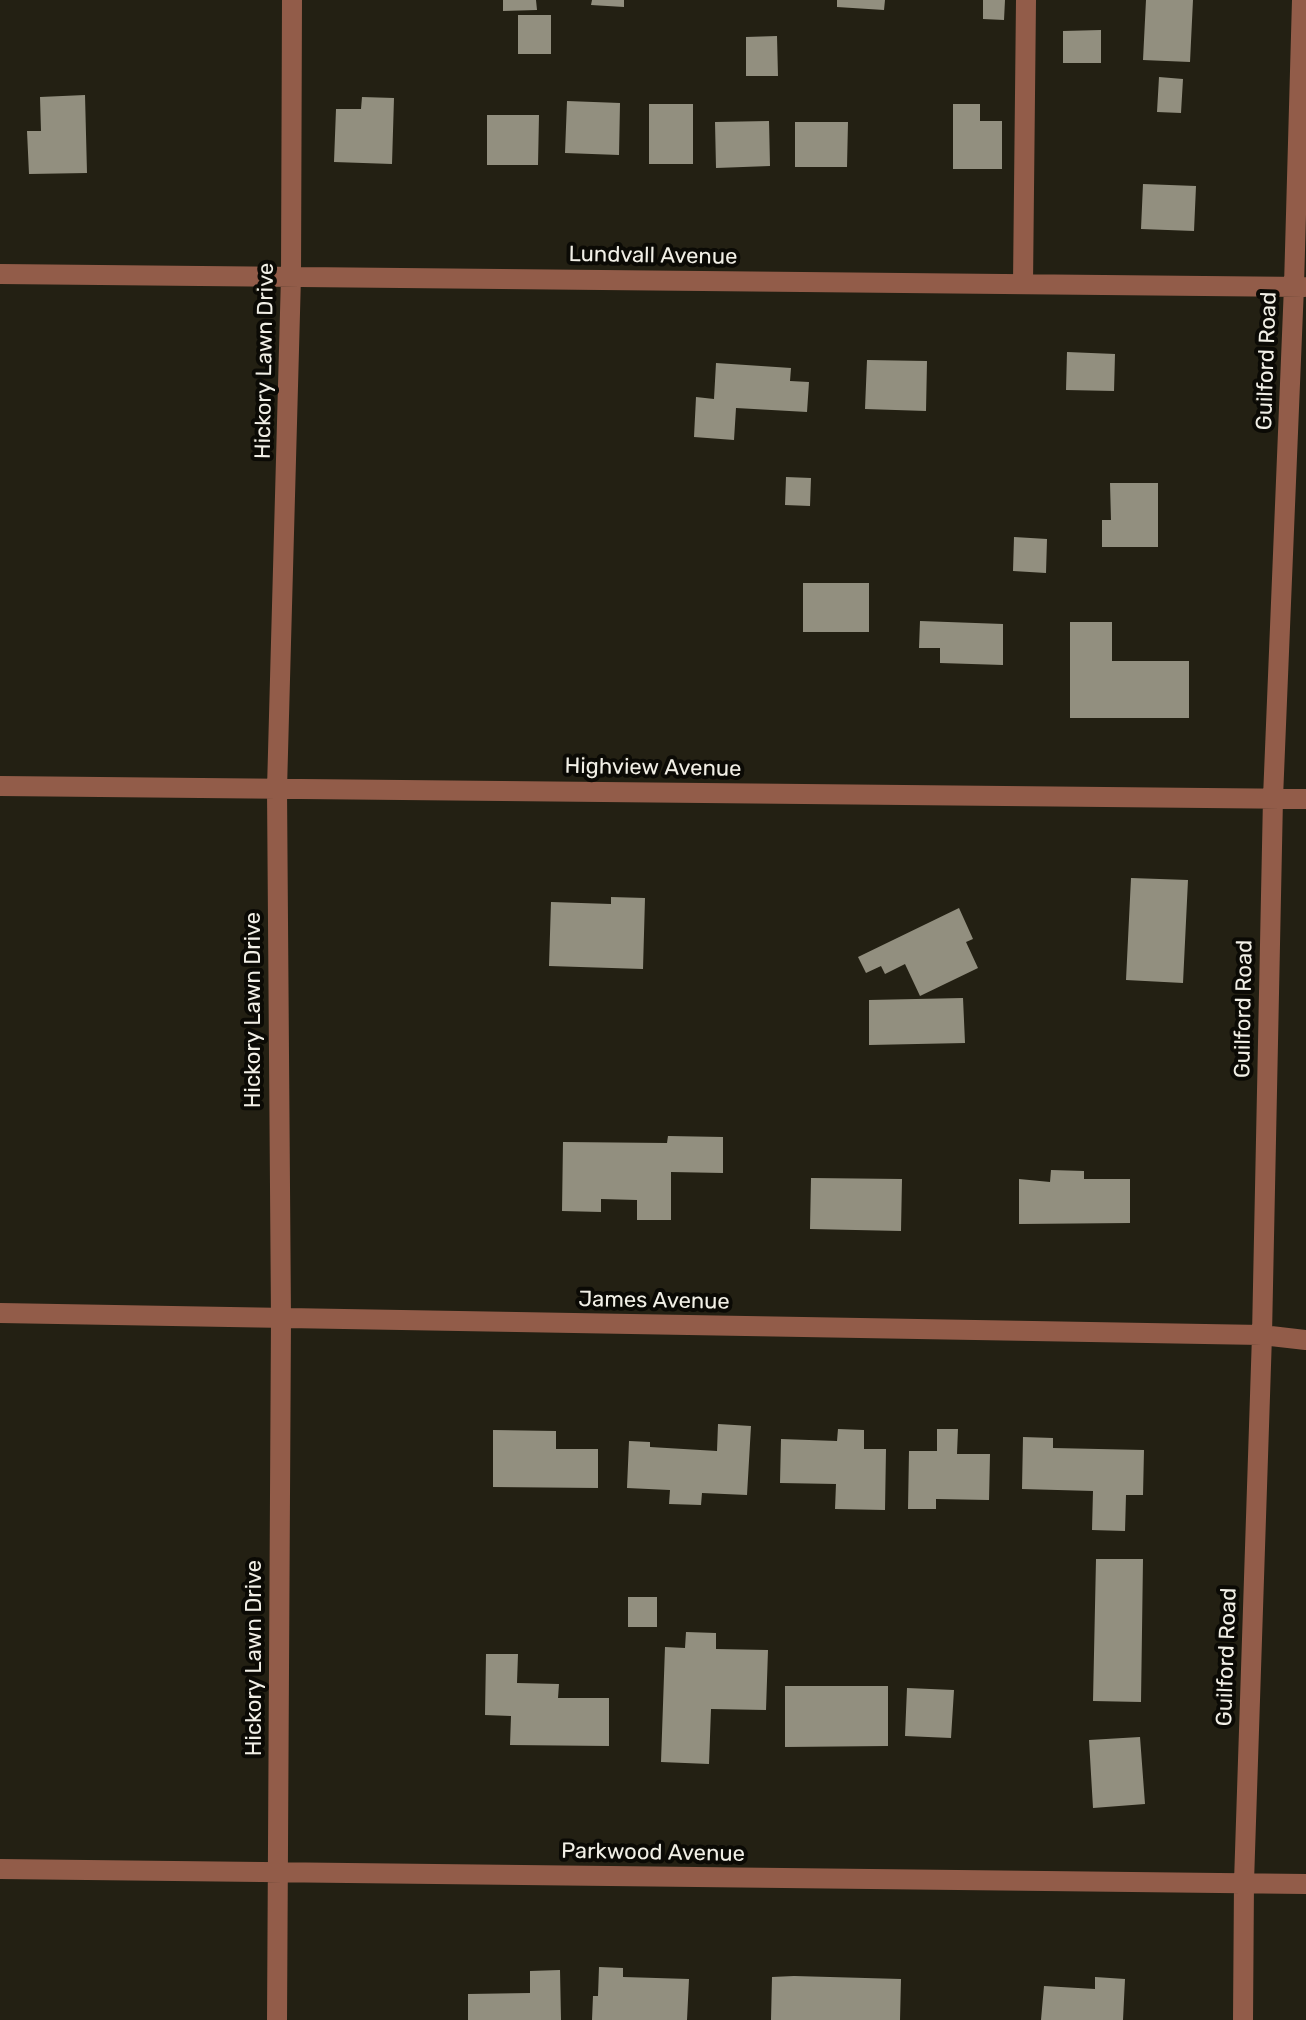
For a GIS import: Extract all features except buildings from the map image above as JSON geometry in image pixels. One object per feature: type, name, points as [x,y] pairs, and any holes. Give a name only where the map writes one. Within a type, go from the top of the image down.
[{"type":"street","name":"Hickory Lawn Drive","points":[[277,2020],[281,1319],[277,789],[291,276],[292,0]]},
{"type":"street","points":[[1023,284],[1026,0]]},
{"type":"street","name":"Guilford Road","points":[[1243,2020],[1273,798],[1300,286],[1302,0]]},
{"type":"street","name":"Lundvall Avenue","points":[[0,274],[1300,286]]},
{"type":"street","name":"Highview Avenue","points":[[0,786],[1306,799]]},
{"type":"street","name":"James Avenue","points":[[0,1313],[1262,1335],[1306,1340]]},
{"type":"street","name":"Parkwood Avenue","points":[[0,1869],[1306,1884]]}]
